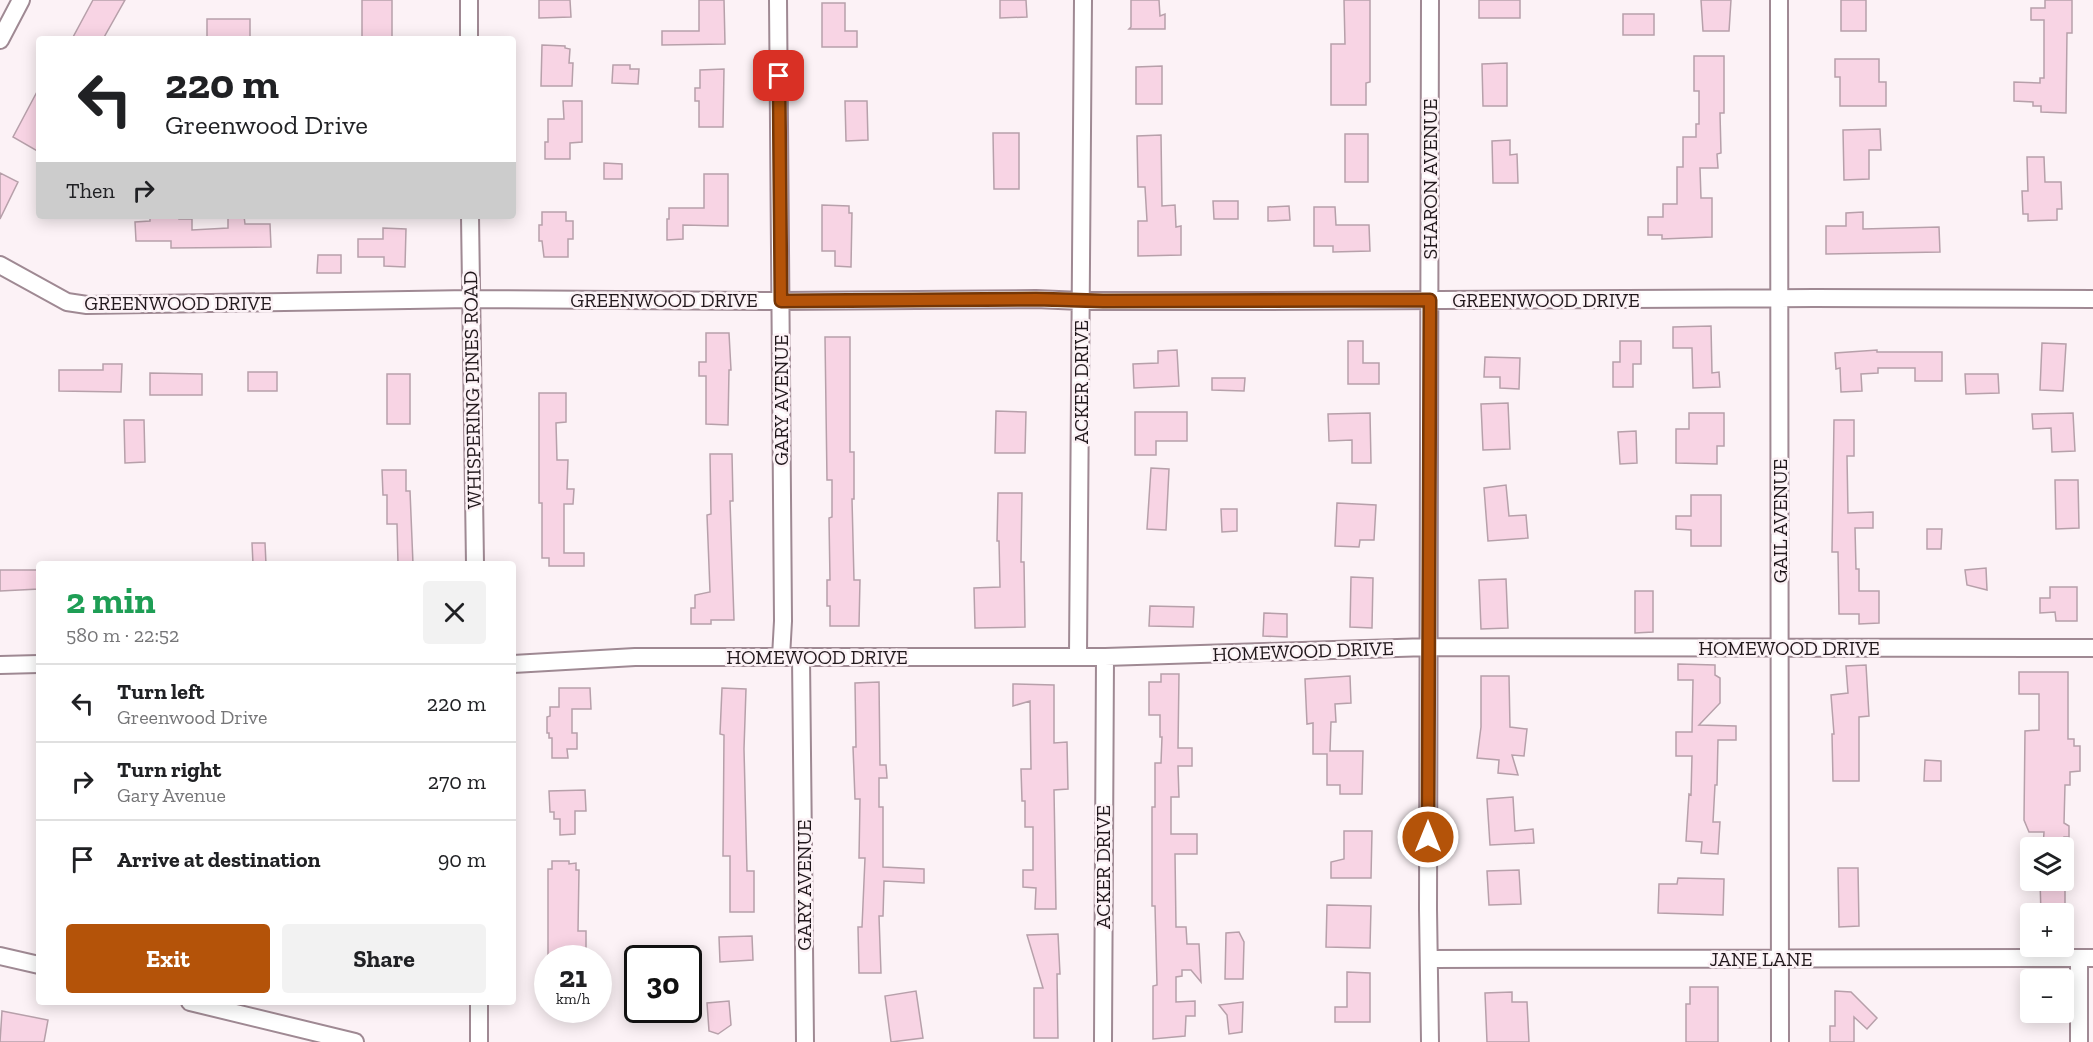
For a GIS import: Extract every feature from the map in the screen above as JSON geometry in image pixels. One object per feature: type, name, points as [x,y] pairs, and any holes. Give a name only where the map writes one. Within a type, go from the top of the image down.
[{"type":"street","points":[[0,40],[21,0]]},
{"type":"street","points":[[469,0],[469,36]]},
{"type":"street","name":"GARY AVENUE","points":[[778,0],[783,621],[781,657]]},
{"type":"street","name":"ACKER DRIVE","points":[[1078,656],[1083,0]]},
{"type":"street","name":"SHARON AVENUE","points":[[1430,0],[1430,1042]]},
{"type":"street","name":"GAIL AVENUE","points":[[1779,0],[1780,1042]]},
{"type":"street","name":"WHISPERING PINES ROAD","points":[[470,219],[475,561]]},
{"type":"street","name":"GREENWOOD DRIVE","points":[[0,265],[67,302],[87,305],[470,299],[781,301],[1036,299],[1081,301],[2093,299]]},
{"type":"street","name":"HOMEWOOD DRIVE","points":[[516,664],[635,657],[1105,657],[1429,647],[2093,648]]},
{"type":"street","name":"GARY AVENUE","points":[[801,657],[805,1042]]},
{"type":"street","name":"ACKER DRIVE","points":[[1103,1042],[1105,657]]},
{"type":"street","points":[[0,665],[36,664]]},
{"type":"street","points":[[0,956],[36,964]]},
{"type":"street","points":[[2079,1042],[2086,958]]},
{"type":"street","name":"JANE LANE","points":[[1429,959],[2086,958]]},
{"type":"street","points":[[202,1005],[355,1042]]},
{"type":"street","points":[[479,1005],[479,1042]]},
{"type":"building","points":[[93,0],[125,0],[105,36],[74,36]]},
{"type":"building","points":[[362,0],[392,0],[392,36],[362,36]]},
{"type":"building","points":[[539,0],[570,0],[571,17],[539,18]]},
{"type":"building","points":[[699,0],[724,0],[725,44],[662,45],[662,31],[699,31]]},
{"type":"building","points":[[1000,0],[1026,0],[1027,17],[1000,18]]},
{"type":"building","points":[[1131,0],[1159,0],[1160,16],[1165,14],[1165,29],[1129,29],[1131,27]]},
{"type":"building","points":[[1344,0],[1370,0],[1370,82],[1366,83],[1366,105],[1331,105],[1331,44],[1345,44]]},
{"type":"building","points":[[1479,0],[1520,0],[1520,18],[1479,18]]},
{"type":"building","points":[[1701,0],[1731,0],[1729,31],[1703,31]]},
{"type":"building","points":[[1841,0],[1866,0],[1866,31],[1841,31]]},
{"type":"building","points":[[2045,0],[2072,0],[2072,33],[2067,33],[2066,113],[2041,112],[2041,106],[2033,106],[2033,102],[2014,101],[2014,82],[2040,83],[2040,78],[2044,78],[2044,20],[2031,20],[2031,8],[2045,8]]},
{"type":"building","points":[[822,3],[845,3],[845,31],[857,31],[857,47],[822,47]]},
{"type":"building","points":[[1623,14],[1654,14],[1654,35],[1623,35]]},
{"type":"building","points":[[207,19],[250,19],[250,36],[207,36]]},
{"type":"building","points":[[542,45],[565,46],[570,49],[569,63],[573,63],[572,86],[541,86]]},
{"type":"building","points":[[1694,56],[1724,56],[1724,113],[1720,113],[1721,153],[1717,154],[1718,168],[1700,168],[1701,198],[1712,198],[1712,237],[1662,239],[1662,235],[1648,235],[1648,217],[1663,217],[1663,204],[1677,204],[1677,167],[1683,167],[1683,137],[1696,137],[1696,124],[1699,124],[1699,91],[1694,91]]},
{"type":"building","points":[[1835,59],[1879,59],[1879,82],[1886,82],[1886,106],[1840,106],[1840,77],[1835,77]]},
{"type":"building","points":[[1507,63],[1507,106],[1483,106],[1482,64]]},
{"type":"building","points":[[613,65],[630,65],[630,69],[639,69],[638,84],[612,83]]},
{"type":"building","points":[[1162,66],[1162,104],[1136,104],[1136,67]]},
{"type":"building","points":[[724,69],[723,127],[699,127],[699,101],[695,101],[695,88],[700,88],[700,70]]},
{"type":"building","points":[[36,94],[36,150],[13,137]]},
{"type":"building","points":[[563,101],[582,101],[582,142],[570,143],[570,159],[545,159],[548,119],[564,119]]},
{"type":"building","points":[[845,101],[867,101],[868,140],[846,141]]},
{"type":"building","points":[[1880,129],[1881,150],[1869,150],[1869,179],[1844,180],[1843,130]]},
{"type":"building","points":[[993,133],[1019,133],[1019,189],[994,189]]},
{"type":"building","points":[[1345,134],[1368,134],[1368,182],[1345,182]]},
{"type":"building","points":[[1161,135],[1162,206],[1175,205],[1176,227],[1181,226],[1181,255],[1138,256],[1138,221],[1147,221],[1145,187],[1138,187],[1137,136]]},
{"type":"building","points":[[1510,140],[1510,155],[1517,154],[1518,183],[1493,183],[1492,141]]},
{"type":"building","points":[[2027,157],[2044,157],[2045,182],[2061,182],[2062,209],[2057,209],[2057,220],[2028,221],[2028,214],[2023,214],[2022,191],[2028,191]]},
{"type":"building","points":[[604,163],[622,164],[622,179],[604,179]]},
{"type":"building","points":[[0,173],[18,182],[0,219]]},
{"type":"building","points":[[704,174],[728,174],[728,226],[683,225],[683,239],[667,240],[669,208],[704,208]]},
{"type":"building","points":[[1213,201],[1238,201],[1238,219],[1214,219]]},
{"type":"building","points":[[822,205],[849,206],[849,213],[852,213],[851,267],[835,266],[835,251],[822,251]]},
{"type":"building","points":[[1289,206],[1290,220],[1268,221],[1268,207]]},
{"type":"building","points":[[1314,207],[1335,207],[1336,225],[1369,225],[1370,251],[1333,252],[1333,246],[1314,246]]},
{"type":"building","points":[[542,212],[566,212],[566,221],[573,221],[573,239],[568,239],[568,257],[544,257],[542,241],[539,241]]},
{"type":"building","points":[[1863,212],[1863,229],[1939,227],[1940,252],[1826,254],[1826,226],[1846,226],[1846,213]]},
{"type":"building","points":[[150,219],[192,219],[192,230],[228,228],[228,219],[244,219],[245,224],[270,224],[271,247],[171,248],[171,241],[136,241],[135,222],[150,221]]},
{"type":"building","points":[[383,228],[406,229],[405,267],[384,266],[384,257],[358,257],[358,239],[383,239]]},
{"type":"building","points":[[318,255],[341,255],[341,273],[317,273]]},
{"type":"building","points":[[1711,326],[1712,373],[1719,372],[1720,387],[1693,388],[1692,348],[1673,348],[1673,327]]},
{"type":"building","points":[[706,333],[729,333],[731,370],[729,370],[728,425],[706,424],[706,376],[699,376],[699,362],[706,362]]},
{"type":"building","points":[[825,337],[850,337],[850,452],[854,452],[854,499],[852,499],[854,580],[860,580],[859,626],[830,626],[830,606],[827,606],[827,580],[830,580],[829,518],[832,517],[832,480],[827,480]]},
{"type":"building","points":[[1348,341],[1363,341],[1363,363],[1379,363],[1379,384],[1348,384]]},
{"type":"building","points":[[1620,341],[1641,341],[1641,364],[1633,364],[1633,387],[1613,387],[1613,362],[1620,362]]},
{"type":"building","points":[[2042,343],[2066,344],[2063,391],[2040,390]]},
{"type":"building","points":[[1177,350],[1179,386],[1134,388],[1133,364],[1158,363],[1158,351]]},
{"type":"building","points":[[1877,350],[1877,352],[1942,352],[1942,381],[1915,381],[1915,368],[1878,368],[1878,373],[1861,374],[1862,391],[1841,392],[1840,368],[1836,369],[1835,353]]},
{"type":"building","points":[[1485,357],[1520,358],[1519,389],[1500,388],[1500,377],[1484,377]]},
{"type":"building","points":[[103,364],[122,364],[121,392],[59,391],[59,370],[103,370]]},
{"type":"building","points":[[248,372],[277,372],[277,391],[248,391]]},
{"type":"building","points":[[150,373],[202,374],[202,395],[150,395]]},
{"type":"building","points":[[387,374],[410,374],[410,424],[387,424]]},
{"type":"building","points":[[1965,374],[1998,374],[1999,393],[1966,394]]},
{"type":"building","points":[[1212,378],[1245,378],[1244,391],[1212,390]]},
{"type":"building","points":[[539,393],[566,393],[566,422],[556,423],[557,460],[568,460],[567,489],[574,489],[573,504],[564,504],[564,553],[584,553],[584,566],[549,566],[549,558],[542,558],[542,503],[539,503]]},
{"type":"building","points":[[1508,403],[1510,449],[1483,450],[1481,404]]},
{"type":"building","points":[[996,411],[1026,412],[1025,453],[995,453]]},
{"type":"building","points":[[1135,412],[1187,412],[1187,441],[1156,441],[1156,455],[1135,455]]},
{"type":"building","points":[[1370,413],[1371,463],[1352,463],[1352,440],[1329,441],[1328,414]]},
{"type":"building","points":[[1689,413],[1724,413],[1724,446],[1717,446],[1717,464],[1676,463],[1676,429],[1689,429]]},
{"type":"building","points":[[2073,413],[2075,451],[2052,452],[2051,428],[2033,429],[2032,414]]},
{"type":"building","points":[[124,420],[144,420],[145,462],[125,463]]},
{"type":"building","points":[[1834,420],[1854,420],[1854,456],[1847,456],[1848,513],[1873,512],[1873,528],[1855,528],[1856,569],[1859,569],[1859,591],[1879,591],[1879,623],[1859,624],[1859,614],[1839,614],[1838,552],[1832,552]]},
{"type":"building","points":[[1636,431],[1637,463],[1620,464],[1618,432]]},
{"type":"building","points":[[710,454],[732,454],[733,501],[730,501],[734,620],[711,620],[711,624],[691,624],[691,608],[695,608],[695,595],[710,592],[707,515],[711,514]]},
{"type":"building","points":[[1151,468],[1169,469],[1166,530],[1147,529]]},
{"type":"building","points":[[382,470],[406,470],[406,491],[410,491],[413,561],[398,561],[397,524],[387,524],[387,495],[383,495]]},
{"type":"building","points":[[2055,480],[2078,480],[2079,528],[2056,529]]},
{"type":"building","points":[[1506,485],[1509,516],[1526,515],[1528,538],[1488,541],[1484,488]]},
{"type":"building","points":[[998,493],[1022,493],[1021,562],[1024,562],[1025,627],[975,628],[974,588],[1000,587],[999,541],[997,541]]},
{"type":"building","points":[[1691,495],[1721,495],[1721,546],[1691,546],[1691,530],[1676,529],[1676,516],[1691,516]]},
{"type":"building","points":[[1337,503],[1376,505],[1374,540],[1360,540],[1359,547],[1335,546]]},
{"type":"building","points":[[1221,509],[1237,509],[1237,531],[1222,532]]},
{"type":"building","points":[[1927,529],[1942,529],[1941,549],[1927,549]]},
{"type":"building","points":[[252,543],[265,543],[266,561],[253,561]]},
{"type":"building","points":[[1986,568],[1987,590],[1967,585],[1965,570]]},
{"type":"building","points":[[0,570],[36,570],[36,589],[0,591]]},
{"type":"building","points":[[1351,577],[1373,578],[1372,628],[1350,627]]},
{"type":"building","points":[[1506,579],[1508,628],[1481,629],[1479,580]]},
{"type":"building","points":[[2050,587],[2077,587],[2077,621],[2056,621],[2055,612],[2040,613],[2040,598],[2050,598]]},
{"type":"building","points":[[1635,591],[1653,591],[1653,632],[1635,633]]},
{"type":"building","points":[[1150,606],[1194,607],[1193,627],[1149,626]]},
{"type":"building","points":[[1264,613],[1287,614],[1287,637],[1263,636]]},
{"type":"building","points":[[1678,664],[1715,665],[1715,675],[1720,678],[1720,703],[1699,725],[1736,726],[1736,740],[1718,740],[1713,822],[1720,822],[1718,854],[1701,853],[1702,842],[1686,841],[1692,756],[1676,756],[1676,732],[1692,732],[1693,680],[1678,680]]},
{"type":"building","points":[[1866,665],[1869,716],[1859,717],[1859,781],[1833,781],[1832,734],[1834,734],[1831,695],[1848,693],[1846,666]]},
{"type":"building","points":[[2019,672],[2068,672],[2068,739],[2074,739],[2074,746],[2080,746],[2080,771],[2070,772],[2070,785],[2065,785],[2064,823],[2069,826],[2069,837],[2044,837],[2044,832],[2029,832],[2024,820],[2025,731],[2039,730],[2039,694],[2019,694]]},
{"type":"building","points":[[1161,674],[1179,674],[1178,748],[1192,748],[1192,766],[1178,766],[1179,797],[1171,797],[1171,834],[1197,834],[1197,854],[1175,854],[1176,927],[1186,927],[1187,944],[1199,944],[1201,982],[1191,970],[1182,970],[1182,976],[1176,977],[1176,1002],[1195,1001],[1195,1016],[1186,1016],[1185,1036],[1153,1039],[1153,986],[1157,985],[1155,906],[1152,906],[1152,807],[1155,807],[1155,763],[1161,763],[1162,737],[1160,737],[1160,715],[1149,715],[1149,682],[1161,682]]},
{"type":"building","points":[[1350,676],[1351,703],[1335,704],[1336,722],[1331,722],[1330,751],[1363,751],[1362,794],[1340,794],[1340,785],[1327,785],[1327,754],[1313,754],[1313,723],[1307,724],[1305,679]]},
{"type":"building","points":[[1481,676],[1509,676],[1510,727],[1527,729],[1524,756],[1512,755],[1518,775],[1498,773],[1499,760],[1477,758],[1481,727]]},
{"type":"building","points":[[879,682],[880,765],[886,765],[887,778],[879,778],[879,807],[883,807],[883,867],[924,869],[924,883],[884,881],[883,916],[879,916],[881,973],[859,973],[858,927],[862,927],[865,858],[859,858],[860,799],[855,799],[853,747],[856,747],[855,683]]},
{"type":"building","points":[[1013,684],[1054,685],[1054,743],[1067,742],[1068,789],[1054,790],[1056,909],[1035,909],[1036,888],[1023,887],[1023,870],[1033,870],[1033,827],[1025,827],[1021,769],[1031,769],[1030,701],[1013,706]]},
{"type":"building","points":[[559,688],[590,688],[591,709],[572,709],[572,733],[577,733],[577,749],[567,749],[568,758],[552,758],[552,738],[549,738],[549,733],[547,733],[547,717],[550,716],[550,707],[559,707]]},
{"type":"building","points":[[722,688],[746,689],[744,749],[747,871],[754,871],[754,912],[730,912],[730,856],[723,856],[724,735],[720,734]]},
{"type":"building","points":[[1925,760],[1941,761],[1941,781],[1924,781]]},
{"type":"building","points":[[585,790],[586,811],[575,811],[575,834],[560,835],[560,819],[554,819],[554,812],[550,812],[549,791]]},
{"type":"building","points":[[1513,797],[1515,831],[1533,829],[1534,843],[1490,845],[1487,799]]},
{"type":"building","points":[[1344,831],[1372,831],[1371,878],[1331,878],[1331,862],[1344,859]]},
{"type":"building","points":[[552,861],[576,863],[576,870],[579,870],[578,931],[586,931],[586,945],[548,945],[548,869],[552,869]]},
{"type":"building","points":[[1838,868],[1858,868],[1859,926],[1839,927]]},
{"type":"building","points":[[1519,870],[1521,904],[1489,905],[1487,871]]},
{"type":"building","points":[[1678,878],[1724,879],[1723,915],[1658,913],[1659,884],[1677,884]]},
{"type":"building","points":[[2040,891],[2065,891],[2065,903],[2041,903]]},
{"type":"building","points":[[1327,905],[1371,906],[1370,948],[1326,947]]},
{"type":"building","points":[[1239,932],[1244,942],[1243,979],[1225,979],[1226,933]]},
{"type":"building","points":[[1058,934],[1060,974],[1057,974],[1058,1038],[1034,1038],[1034,988],[1043,988],[1027,935]]},
{"type":"building","points":[[752,936],[753,960],[720,962],[719,937]]},
{"type":"building","points":[[1347,972],[1370,973],[1370,1022],[1335,1022],[1335,1007],[1347,1007]]},
{"type":"building","points":[[1690,987],[1718,987],[1718,1042],[1686,1042],[1686,1004],[1690,1004]]},
{"type":"building","points":[[916,991],[923,1038],[891,1042],[885,996]]},
{"type":"building","points":[[1835,991],[1851,992],[1877,1018],[1867,1029],[1854,1017],[1854,1042],[1830,1042],[1830,1026],[1835,1026]]},
{"type":"building","points":[[1512,992],[1512,1002],[1527,1002],[1529,1042],[1487,1042],[1485,993]]},
{"type":"building","points":[[729,1001],[731,1025],[718,1034],[709,1031],[707,1003]]},
{"type":"building","points":[[1243,1002],[1242,1032],[1229,1034],[1227,1015],[1219,1005]]},
{"type":"building","points":[[2,1011],[48,1020],[44,1042],[0,1042]]},
{"type":"route","points":[[779,76],[781,301],[1430,300],[1428,837]]}]
